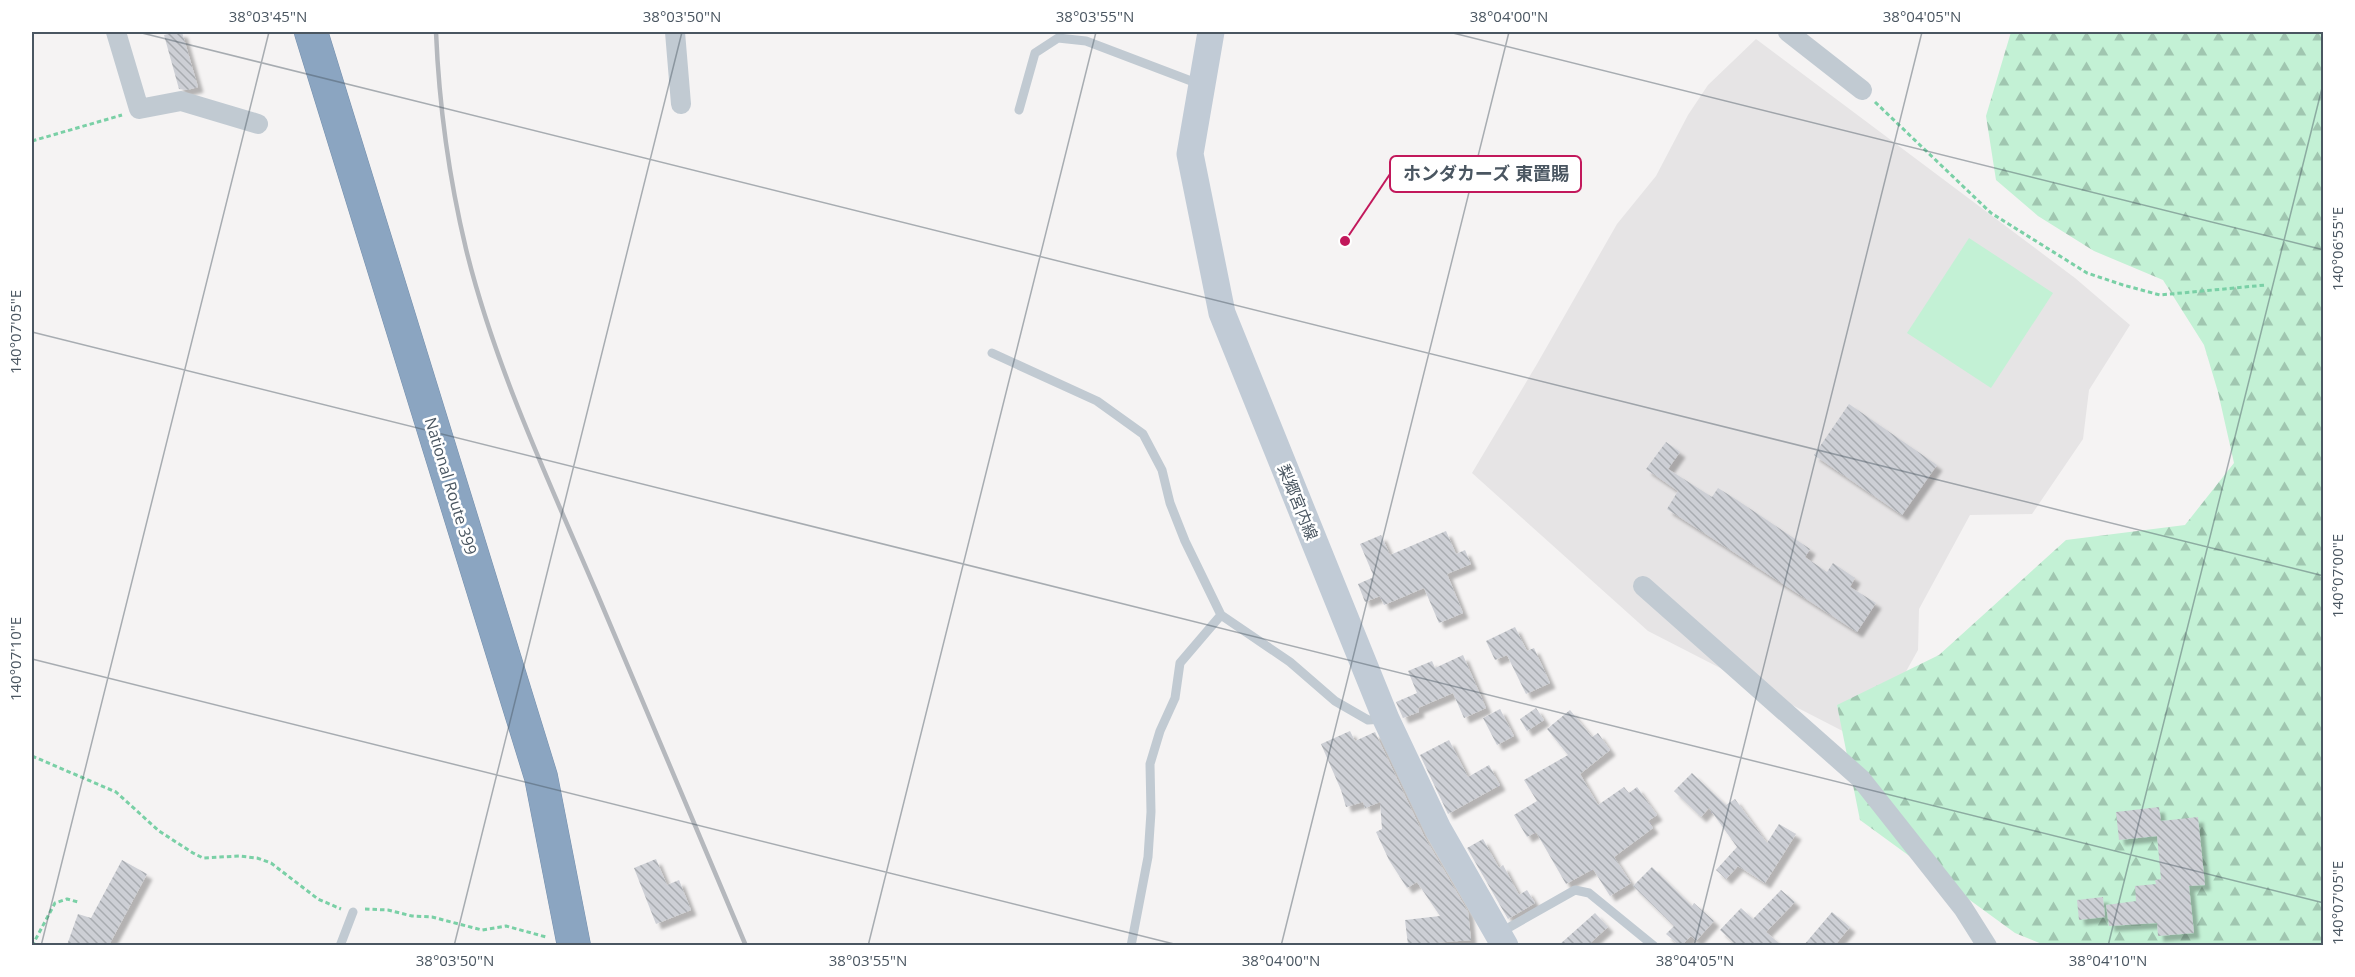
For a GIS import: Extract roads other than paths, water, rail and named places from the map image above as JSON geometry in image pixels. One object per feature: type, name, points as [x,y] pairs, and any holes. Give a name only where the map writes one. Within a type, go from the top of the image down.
[{"type":"highway","name":"National Route 399","points":[[311,32],[541,777],[561,941]]},
{"type":"main road","name":"梨郷宮内線","points":[[1211,32],[1190,154],[1222,313],[1386,719],[1438,829],[1502,939]]},
{"type":"street","points":[[116,32],[139,109],[181,101],[258,124]]},
{"type":"street","points":[[675,32],[681,104]]},
{"type":"street","points":[[1788,32],[1863,90]]},
{"type":"street","points":[[1643,586],[1861,779],[1963,908],[1987,945]]},
{"type":"lane","points":[[1019,110],[1035,53],[1058,38],[1086,41],[1202,84]]},
{"type":"lane","points":[[992,353],[1097,401],[1143,434],[1162,470],[1170,503],[1185,542],[1221,615],[1290,662],[1335,701],[1368,720],[1386,719]]},
{"type":"lane","points":[[1131,945],[1148,857],[1151,812],[1150,764],[1160,731],[1175,699],[1180,663],[1221,615]]},
{"type":"lane","points":[[1502,939],[1575,890],[1589,893],[1654,945]]},
{"type":"lane","points":[[340,945],[353,912]]},
{"type":"railway","points":[[436,32],[442,114],[450,168],[466,249],[492,336],[541,465],[746,946]]},
{"type":"place","name":"ホンダカーズ 東置賜","points":[[1345,241]]}]
